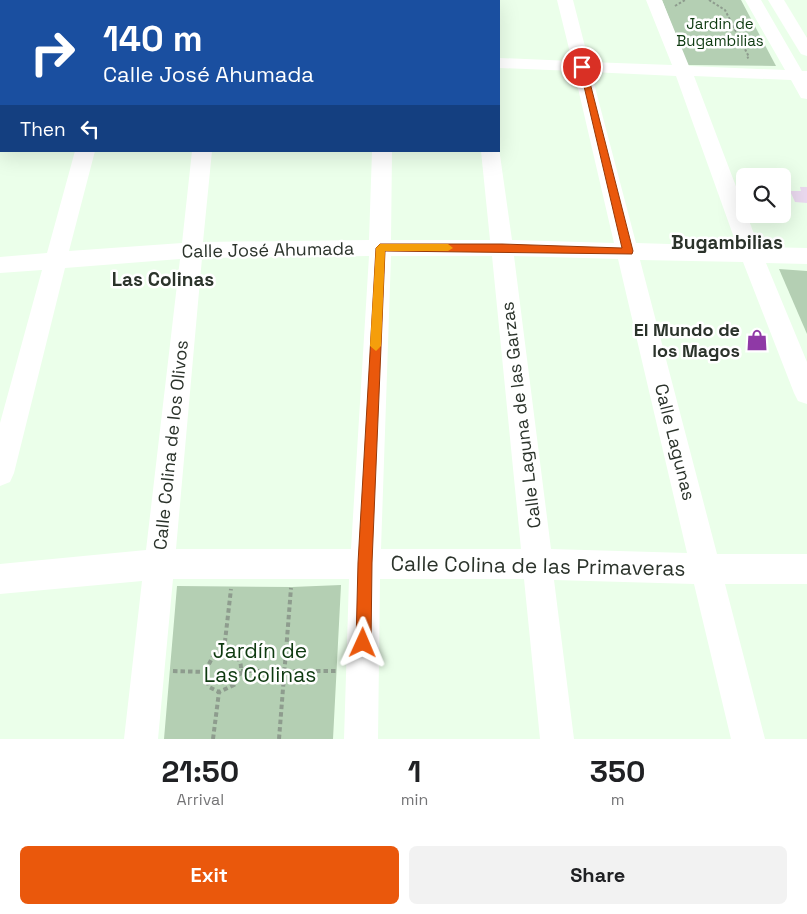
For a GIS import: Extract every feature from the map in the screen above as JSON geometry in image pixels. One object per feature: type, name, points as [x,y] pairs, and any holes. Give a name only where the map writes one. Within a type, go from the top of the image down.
[{"type":"street","name":"Calle Lagunas","points":[[565,0],[748,739]]},
{"type":"street","points":[[654,0],[683,71],[750,254],[807,393]]},
{"type":"street","points":[[753,0],[802,76],[807,94]]},
{"type":"street","points":[[776,0],[807,51]]},
{"type":"street","points":[[500,62],[802,76]]},
{"type":"street","points":[[0,473],[85,152]]},
{"type":"street","name":"Calle Colina de los Olivos","points":[[141,739],[202,152]]},
{"type":"street","points":[[361,739],[365,563],[380,248],[382,152]]},
{"type":"street","name":"Calle Laguna de las Garzas","points":[[491,152],[557,739]]},
{"type":"street","name":"Calle José Ahumada","points":[[0,265],[192,250],[502,248],[807,256]]},
{"type":"street","name":"Calle Colina de las Primaveras","points":[[0,579],[159,564],[538,564],[706,569],[807,569]]},
{"type":"path","points":[[709,0],[725,10],[734,26],[750,57],[742,60]]},
{"type":"path","points":[[734,26],[744,25],[750,28]]},
{"type":"path","points":[[224,650],[231,587]]},
{"type":"path","points":[[280,739],[292,587]]},
{"type":"path","points":[[224,650],[235,654],[239,658],[241,671],[236,684],[219,692],[209,687],[205,672],[213,656],[224,650]]},
{"type":"path","points":[[170,671],[205,672]]},
{"type":"path","points":[[241,671],[336,671]]},
{"type":"path","points":[[213,739],[219,692]]},
{"type":"green space","name":"Jardin de Bugambilias","points":[[662,0],[741,0],[776,66],[687,65]]},
{"type":"green space","points":[[779,269],[807,271],[807,334]]},
{"type":"green space","name":"Jardín de Las Colinas","points":[[341,585],[333,739],[164,739],[177,586],[292,587]]},
{"type":"building","points":[[800,187],[807,187],[807,203],[795,202],[791,191],[801,191]]},
{"type":"slow traffic","points":[[376,346],[380,248],[448,248]]},
{"type":"place","name":"El Mundo de los Magos","points":[[757,340]]},
{"type":"district","name":"Bugambilias","points":[[727,242]]},
{"type":"district","name":"Las Colinas","points":[[163,279]]},
{"type":"route","points":[[363,643],[380,248],[628,251],[582,67]]}]
